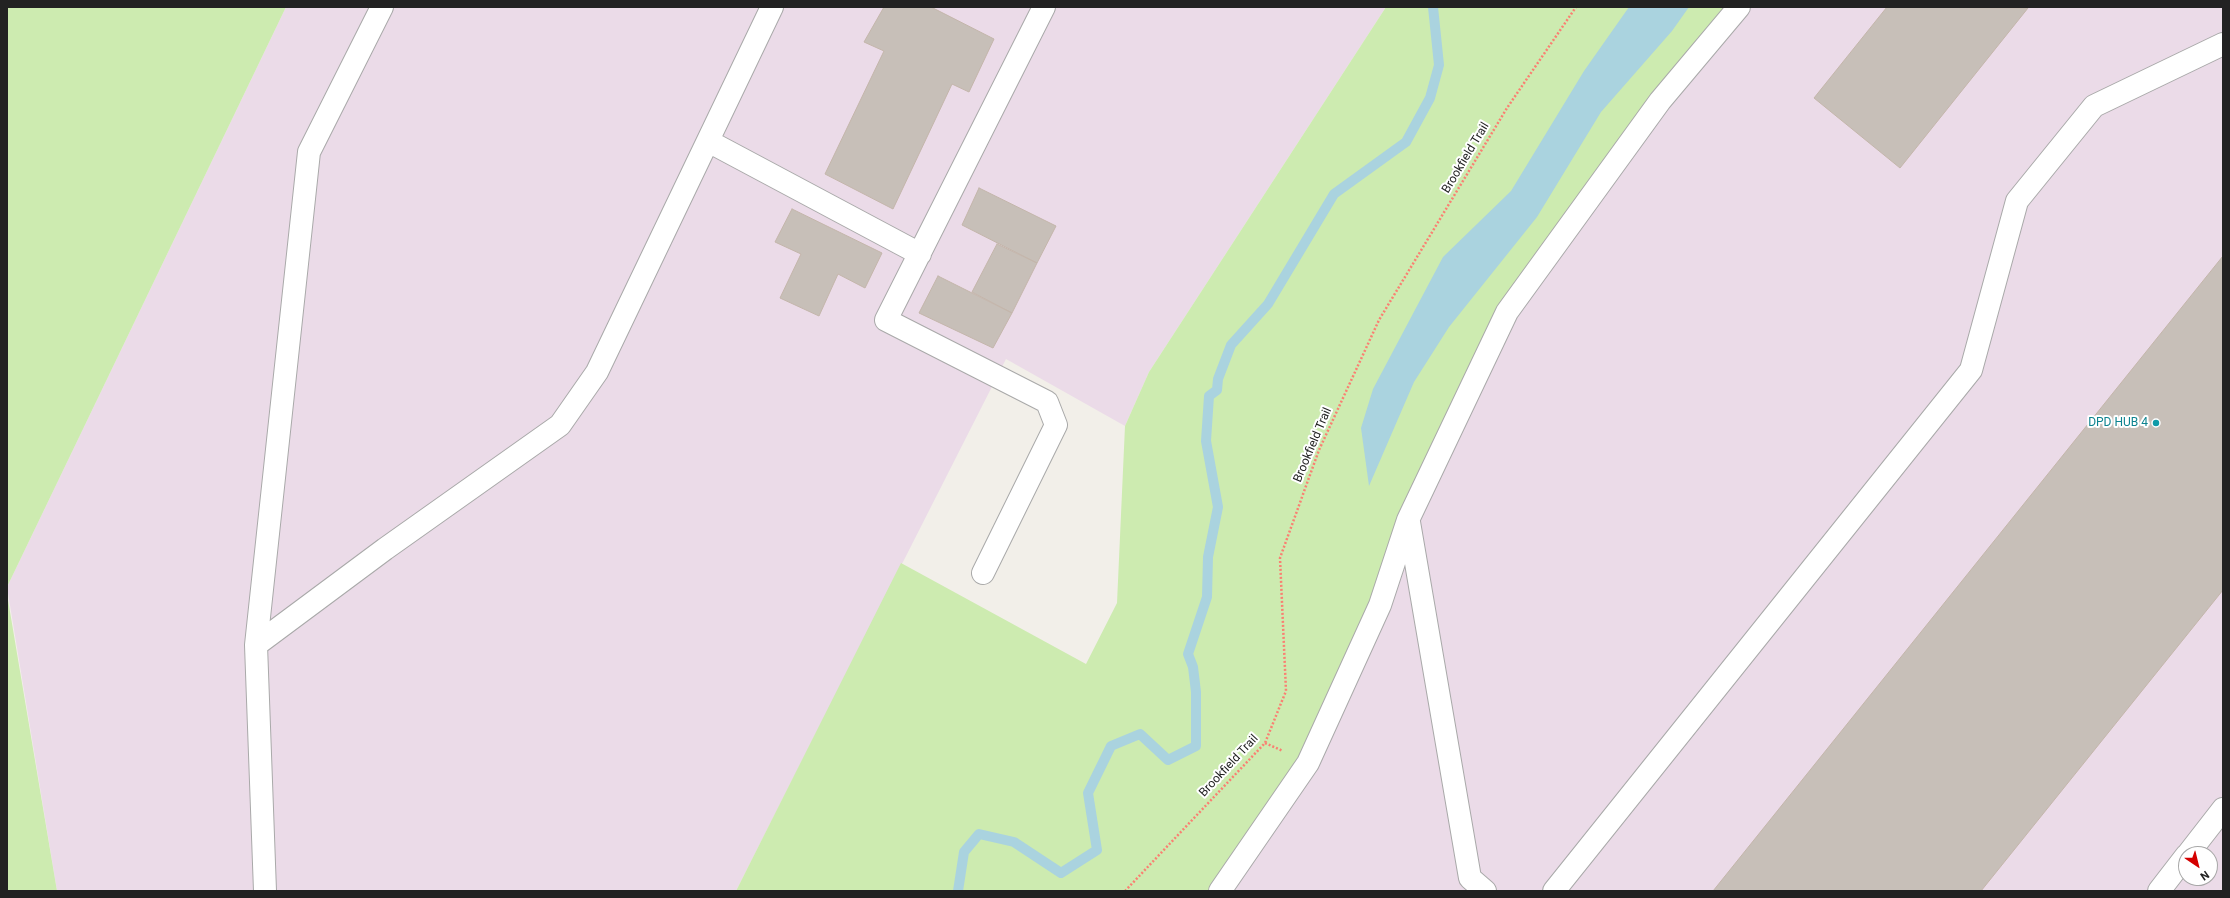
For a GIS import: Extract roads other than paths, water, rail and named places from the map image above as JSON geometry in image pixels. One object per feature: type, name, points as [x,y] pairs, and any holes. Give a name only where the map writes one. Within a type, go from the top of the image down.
[{"type":"street","points":[[265,891],[256,645],[309,152],[382,7]]},
{"type":"street","points":[[256,645],[385,549],[560,425],[597,372],[772,7]]},
{"type":"street","points":[[983,573],[1056,425],[1047,402],[886,320],[1044,7]]},
{"type":"street","points":[[1220,891],[1308,763],[1380,605],[1408,520],[1506,312],[1660,101],[1739,7]]},
{"type":"street","points":[[1554,891],[1971,370],[2017,201],[2094,106],[2223,44]]},
{"type":"street","points":[[708,141],[920,254]]},
{"type":"street","points":[[1408,520],[1470,878],[1485,891]]},
{"type":"street","points":[[2194,846],[2223,809]]},
{"type":"street","points":[[2159,891],[2178,867]]},
{"type":"water","points":[[1629,7],[1689,7],[1672,31],[1601,112],[1537,217],[1449,327],[1414,382],[1369,486],[1361,428],[1373,389],[1443,257],[1511,191],[1584,71]]},
{"type":"waterway","points":[[958,891],[964,852],[979,834],[1014,842],[1061,873],[1097,850],[1088,793],[1111,746],[1140,734],[1168,760],[1196,746],[1196,692],[1193,667],[1188,654],[1207,597],[1208,557],[1218,507],[1206,441],[1209,396],[1217,390],[1218,379],[1231,345],[1268,304],[1334,194],[1406,142],[1430,98],[1439,65],[1433,7]]},
{"type":"place","name":"DPD HUB 4","points":[[2156,423]]}]
